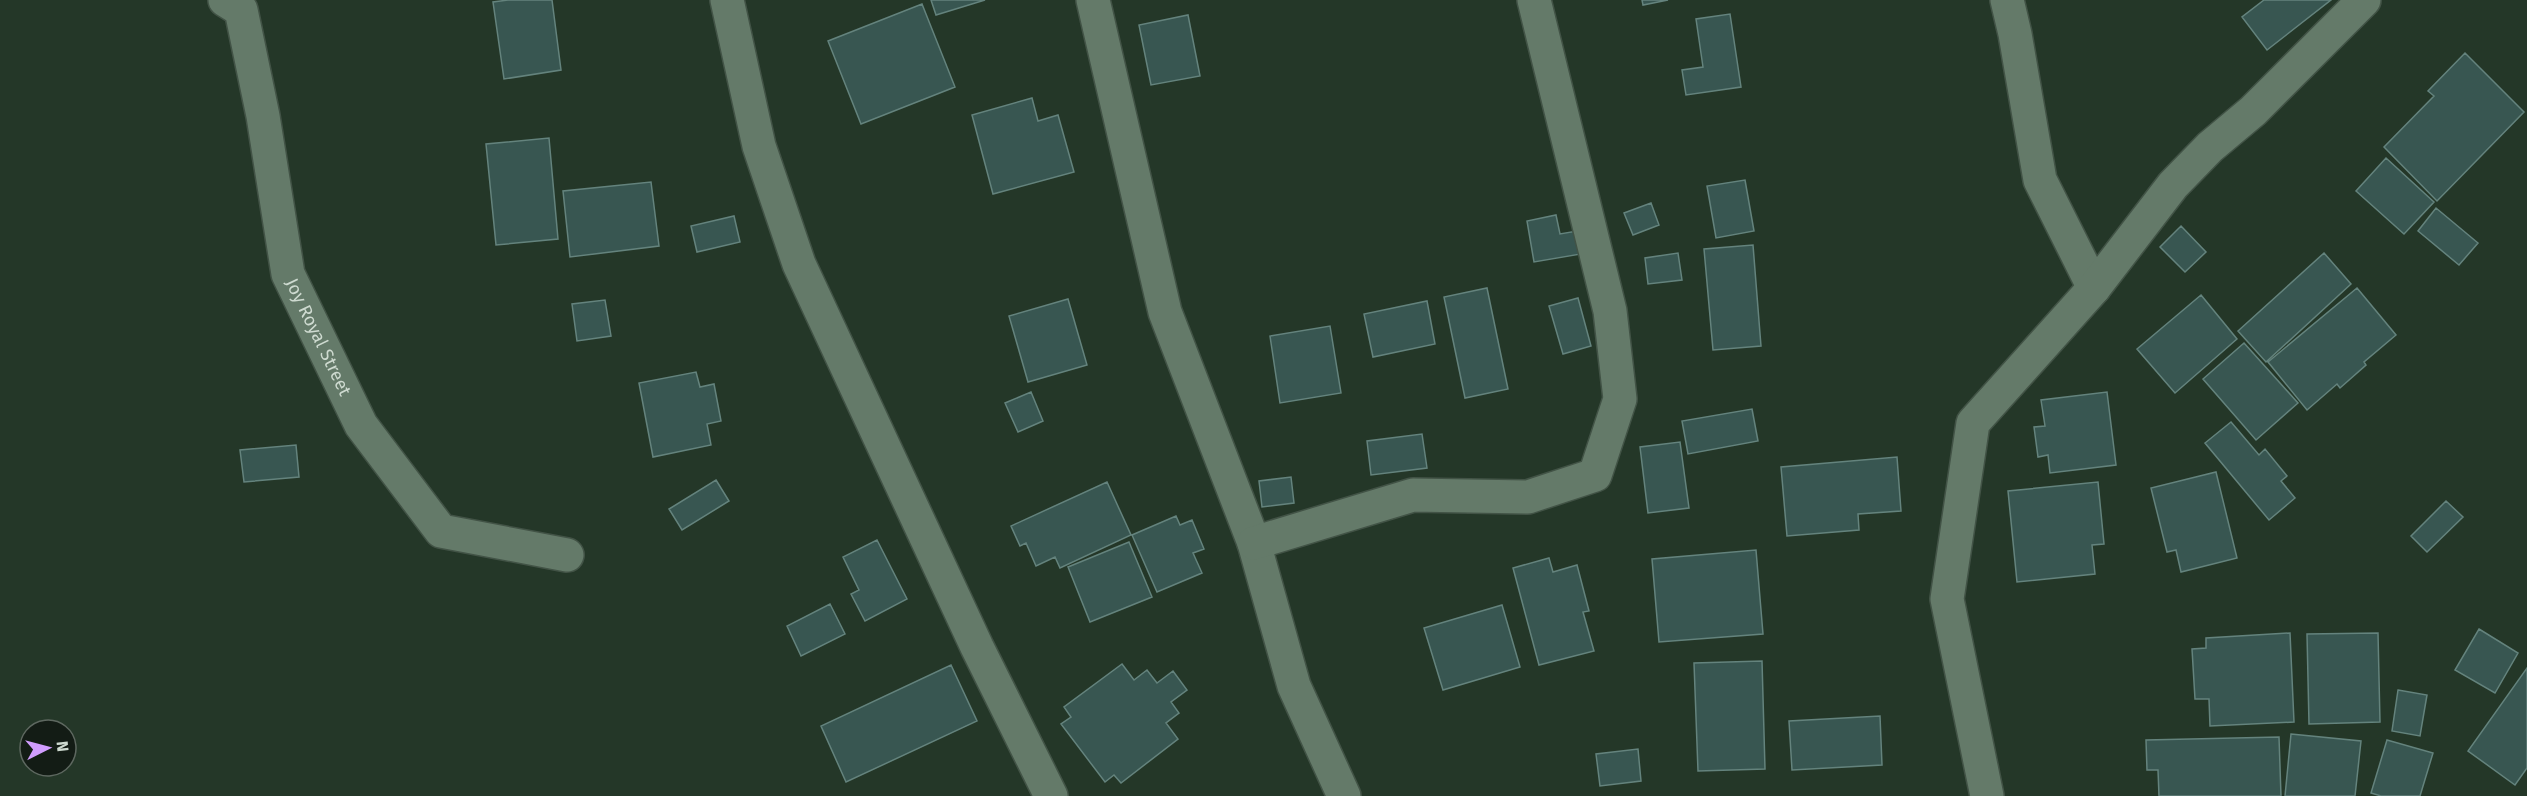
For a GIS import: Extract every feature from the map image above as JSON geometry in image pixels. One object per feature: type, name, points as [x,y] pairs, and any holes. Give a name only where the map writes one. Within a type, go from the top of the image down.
[{"type":"street","points":[[727,0],[759,146],[799,264],[978,648],[1051,796]]},
{"type":"street","points":[[1093,0],[1166,312],[1254,543],[1294,686],[1344,796]]},
{"type":"street","points":[[1254,543],[1413,495],[1528,497],[1595,475],[1620,399],[1610,311],[1534,0]]},
{"type":"street","points":[[2007,0],[2040,180],[2094,288]]},
{"type":"street","points":[[1987,796],[1947,599],[1973,423],[2094,288],[2172,185],[2210,147],[2253,111],[2364,0]]},
{"type":"street","name":"Joy Royal Street","points":[[235,3],[263,116],[288,274],[361,424],[441,531],[567,555]]},
{"type":"building","points":[[552,0],[561,70],[504,79],[493,2]]},
{"type":"building","points":[[931,0],[985,0],[936,15]]},
{"type":"building","points":[[1642,0],[1668,0],[1643,5]]},
{"type":"building","points":[[2264,0],[2331,0],[2267,50],[2242,17]]},
{"type":"building","points":[[922,4],[955,87],[861,124],[828,41]]},
{"type":"building","points":[[1730,14],[1741,87],[1686,95],[1682,70],[1703,67],[1696,19]]},
{"type":"building","points":[[1188,15],[1200,76],[1151,85],[1139,25]]},
{"type":"building","points":[[2465,53],[2524,112],[2437,201],[2384,147],[2434,96],[2428,91]]},
{"type":"building","points":[[1032,98],[1038,121],[1058,115],[1074,172],[993,194],[972,115]]},
{"type":"building","points":[[549,138],[558,239],[496,245],[486,144]]},
{"type":"building","points":[[2386,158],[2434,202],[2404,234],[2356,191]]},
{"type":"building","points":[[1745,180],[1754,231],[1716,238],[1707,186]]},
{"type":"building","points":[[651,182],[659,246],[570,257],[563,191]]},
{"type":"building","points":[[1651,203],[1659,225],[1633,235],[1624,213]]},
{"type":"building","points":[[2436,208],[2478,243],[2459,265],[2418,231]]},
{"type":"building","points":[[1556,215],[1560,234],[1577,231],[1581,254],[1534,262],[1527,221]]},
{"type":"building","points":[[734,216],[740,242],[697,252],[691,226]]},
{"type":"building","points":[[2181,226],[2206,252],[2185,272],[2160,247]]},
{"type":"building","points":[[1753,245],[1761,346],[1713,350],[1704,249]]},
{"type":"building","points":[[1678,253],[1682,280],[1648,284],[1645,258]]},
{"type":"building","points":[[2324,253],[2351,284],[2266,362],[2238,331]]},
{"type":"building","points":[[1487,288],[1508,389],[1465,398],[1444,297]]},
{"type":"building","points":[[2357,288],[2396,335],[2364,362],[2366,365],[2340,388],[2337,384],[2307,410],[2268,362]]},
{"type":"building","points":[[2201,295],[2237,339],[2175,393],[2137,349]]},
{"type":"building","points":[[1578,298],[1591,346],[1563,354],[1549,306]]},
{"type":"building","points":[[1068,299],[1087,365],[1028,382],[1009,316]]},
{"type":"building","points":[[605,300],[611,336],[577,341],[572,304]]},
{"type":"building","points":[[1427,301],[1435,344],[1373,357],[1364,314]]},
{"type":"building","points":[[1330,326],[1341,393],[1280,403],[1270,336]]},
{"type":"building","points":[[2244,343],[2298,403],[2256,440],[2203,379]]},
{"type":"building","points":[[696,372],[700,387],[714,384],[721,421],[707,424],[711,445],[653,457],[639,383]]},
{"type":"building","points":[[1031,392],[1043,421],[1018,432],[1005,403]]},
{"type":"building","points":[[2107,392],[2116,465],[2050,473],[2048,455],[2038,457],[2034,427],[2045,426],[2041,400]]},
{"type":"building","points":[[1752,409],[1758,441],[1688,454],[1682,421]]},
{"type":"building","points":[[2231,422],[2259,455],[2265,449],[2287,476],[2281,481],[2295,498],[2269,520],[2205,443]]},
{"type":"building","points":[[1422,434],[1427,468],[1371,475],[1367,441]]},
{"type":"building","points":[[1680,442],[1689,508],[1648,513],[1640,447]]},
{"type":"building","points":[[296,445],[299,477],[244,482],[240,450]]},
{"type":"building","points":[[1897,457],[1901,511],[1858,514],[1859,530],[1787,536],[1781,467]]},
{"type":"building","points":[[2216,472],[2237,558],[2181,572],[2176,550],[2167,552],[2151,488]]},
{"type":"building","points":[[1291,477],[1294,503],[1262,507],[1259,481]]},
{"type":"building","points":[[716,480],[729,501],[682,530],[669,509]]},
{"type":"building","points":[[1107,482],[1131,535],[1060,568],[1055,557],[1036,566],[1026,543],[1020,546],[1011,526]]},
{"type":"building","points":[[2098,482],[2104,544],[2092,545],[2095,574],[2017,582],[2008,491]]},
{"type":"building","points":[[2446,501],[2463,517],[2427,552],[2411,536]]},
{"type":"building","points":[[1176,516],[1180,525],[1192,520],[1204,549],[1193,553],[1202,573],[1157,592],[1132,535]]},
{"type":"building","points":[[877,540],[907,599],[865,621],[851,594],[859,590],[843,557]]},
{"type":"building","points":[[1129,542],[1152,597],[1090,622],[1068,567]]},
{"type":"building","points":[[1756,550],[1763,634],[1659,642],[1652,559]]},
{"type":"building","points":[[1549,558],[1553,572],[1577,565],[1589,611],[1583,612],[1594,651],[1539,665],[1513,568]]},
{"type":"building","points":[[830,604],[845,634],[801,656],[787,626]]},
{"type":"building","points":[[1502,605],[1520,667],[1443,690],[1424,628]]},
{"type":"building","points":[[2479,629],[2518,653],[2495,693],[2455,670]]},
{"type":"building","points":[[2290,633],[2294,722],[2210,726],[2209,699],[2195,699],[2192,649],[2206,648],[2206,638]]},
{"type":"building","points":[[2378,633],[2380,722],[2309,724],[2307,634]]},
{"type":"building","points":[[1762,661],[1765,769],[1698,771],[1694,663]]},
{"type":"building","points":[[1122,664],[1134,680],[1147,670],[1157,683],[1173,671],[1187,690],[1171,702],[1179,713],[1166,723],[1178,739],[1121,783],[1114,775],[1105,782],[1061,724],[1071,717],[1064,707]]},
{"type":"building","points":[[951,665],[977,721],[846,782],[821,726]]},
{"type":"building","points":[[2527,668],[2527,768],[2515,785],[2468,751]]},
{"type":"building","points":[[2398,690],[2427,695],[2420,736],[2392,731]]},
{"type":"building","points":[[1880,716],[1882,765],[1792,770],[1789,721]]},
{"type":"building","points":[[2291,734],[2361,741],[2355,796],[2285,796]]},
{"type":"building","points":[[2279,737],[2281,796],[2159,796],[2158,770],[2147,770],[2146,740]]},
{"type":"building","points":[[2387,740],[2433,753],[2420,796],[2381,796],[2371,793]]},
{"type":"building","points":[[1638,749],[1641,781],[1600,786],[1596,754]]}]
